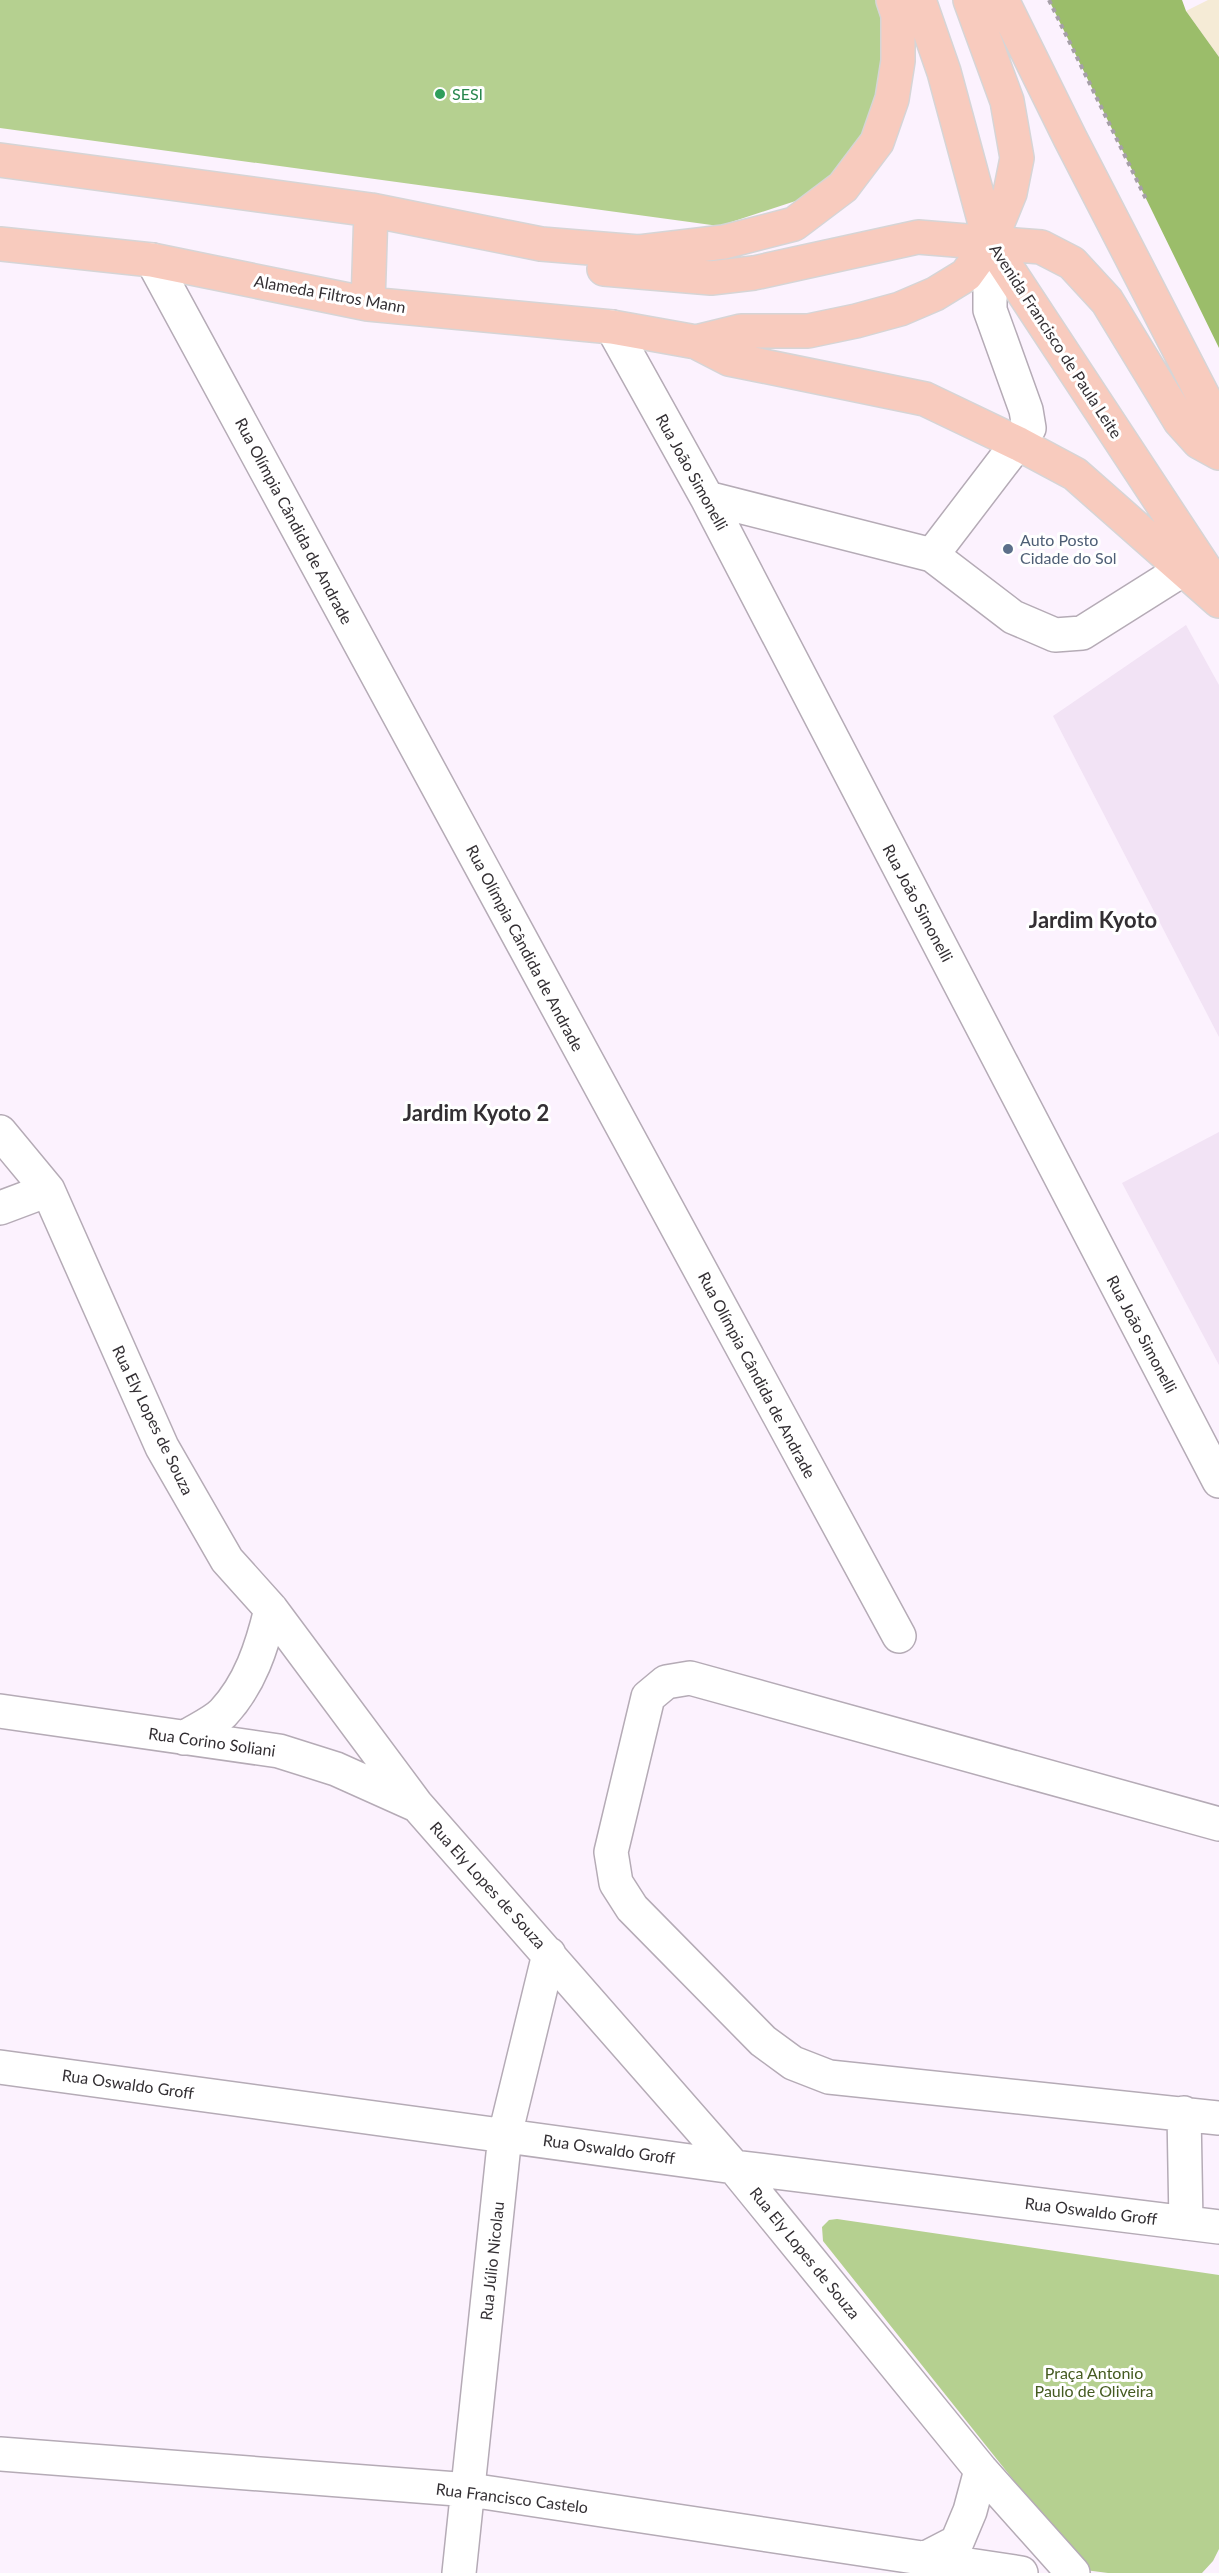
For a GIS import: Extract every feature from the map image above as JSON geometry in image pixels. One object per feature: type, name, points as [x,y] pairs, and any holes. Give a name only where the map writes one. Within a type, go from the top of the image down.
[{"type":"main road","points":[[0,160],[371,210],[541,244],[639,252],[724,242],[794,224],[843,187],[877,142],[892,99],[898,61],[898,15],[893,0]]},
{"type":"main road","name":"Avenida Francisco de Paula Leite","points":[[919,0],[944,72],[990,242],[1219,590]]},
{"type":"main road","points":[[696,342],[741,331],[808,331],[856,321],[900,309],[935,294],[966,275],[990,242],[1010,193],[1017,158],[1007,101],[970,0]]},
{"type":"main road","points":[[1002,0],[1219,427]]},
{"type":"main road","points":[[368,304],[371,210]]},
{"type":"main road","points":[[541,244],[602,269],[711,278],[754,273],[918,237],[1041,248],[1072,263],[1107,301],[1180,421],[1199,442],[1219,453]]},
{"type":"main road","name":"Alameda Filtros Mann","points":[[0,244],[152,260],[368,304],[612,327],[696,342]]},
{"type":"main road","points":[[696,342],[729,360],[926,399],[1019,444],[1075,474],[1219,601]]},
{"type":"street","points":[[932,555],[1029,428],[1026,410],[990,310],[990,242]]},
{"type":"street","name":"Rua Olímpia Cândida de Andrade","points":[[152,260],[899,1636]]},
{"type":"street","name":"Rua João Simonelli","points":[[612,327],[707,498],[1219,1481]]},
{"type":"street","points":[[707,498],[932,555],[1013,617],[1055,635],[1082,633],[1182,570]]},
{"type":"street","name":"Rua Ely Lopes de Souza","points":[[0,1132],[48,1190],[162,1447],[227,1560],[271,1609],[416,1804],[734,2167],[981,2470],[1073,2573]]},
{"type":"street","points":[[0,1208],[48,1190]]},
{"type":"street","points":[[184,1738],[222,1714],[244,1685],[260,1653],[271,1609]]},
{"type":"street","points":[[1219,1824],[690,1678],[666,1682],[648,1697],[611,1852],[616,1883],[632,1908],[763,2041],[793,2063],[829,2077],[1219,2118]]},
{"type":"street","name":"Rua Corino Soliani","points":[[0,1711],[279,1751],[336,1769],[416,1804]]},
{"type":"street","name":"Rua Júlio Nicolau","points":[[459,2573],[470,2490],[504,2135],[549,1954]]},
{"type":"street","name":"Rua Oswaldo Groff","points":[[0,2067],[734,2167],[1219,2227]]},
{"type":"street","points":[[1184,2113],[1186,2223]]},
{"type":"street","name":"Rua Francisco Castelo","points":[[0,2454],[470,2490],[1021,2573]]},
{"type":"street","points":[[926,2558],[957,2542],[970,2511],[981,2470]]},
{"type":"path","points":[[1049,0],[1147,200]]},
{"type":"shaded area","points":[[1208,0],[1219,0],[1219,57],[1186,11]]},
{"type":"shaded area","points":[[1186,625],[1219,685],[1219,1037],[1053,716]]},
{"type":"shaded area","points":[[1219,1132],[1219,1365],[1122,1183]]},
{"type":"green space","name":"SESI","points":[[0,0],[884,0],[890,61],[870,130],[829,190],[719,226],[0,128]]},
{"type":"green space","points":[[1049,0],[1182,0],[1186,11],[1219,57],[1219,348]]},
{"type":"green space","name":"Praça Antonio Paulo de Oliveira","points":[[837,2219],[1219,2275],[1219,2549],[1213,2561],[1202,2573],[1108,2573],[1085,2570],[823,2241],[822,2227],[829,2220]]},
{"type":"place","name":"SESI","points":[[440,94]]},
{"type":"place","name":"Auto Posto Cidade do Sol","points":[[1008,549]]},
{"type":"district","name":"Jardim Kyoto","points":[[1093,920]]},
{"type":"district","name":"Jardim Kyoto 2","points":[[476,1113]]}]
